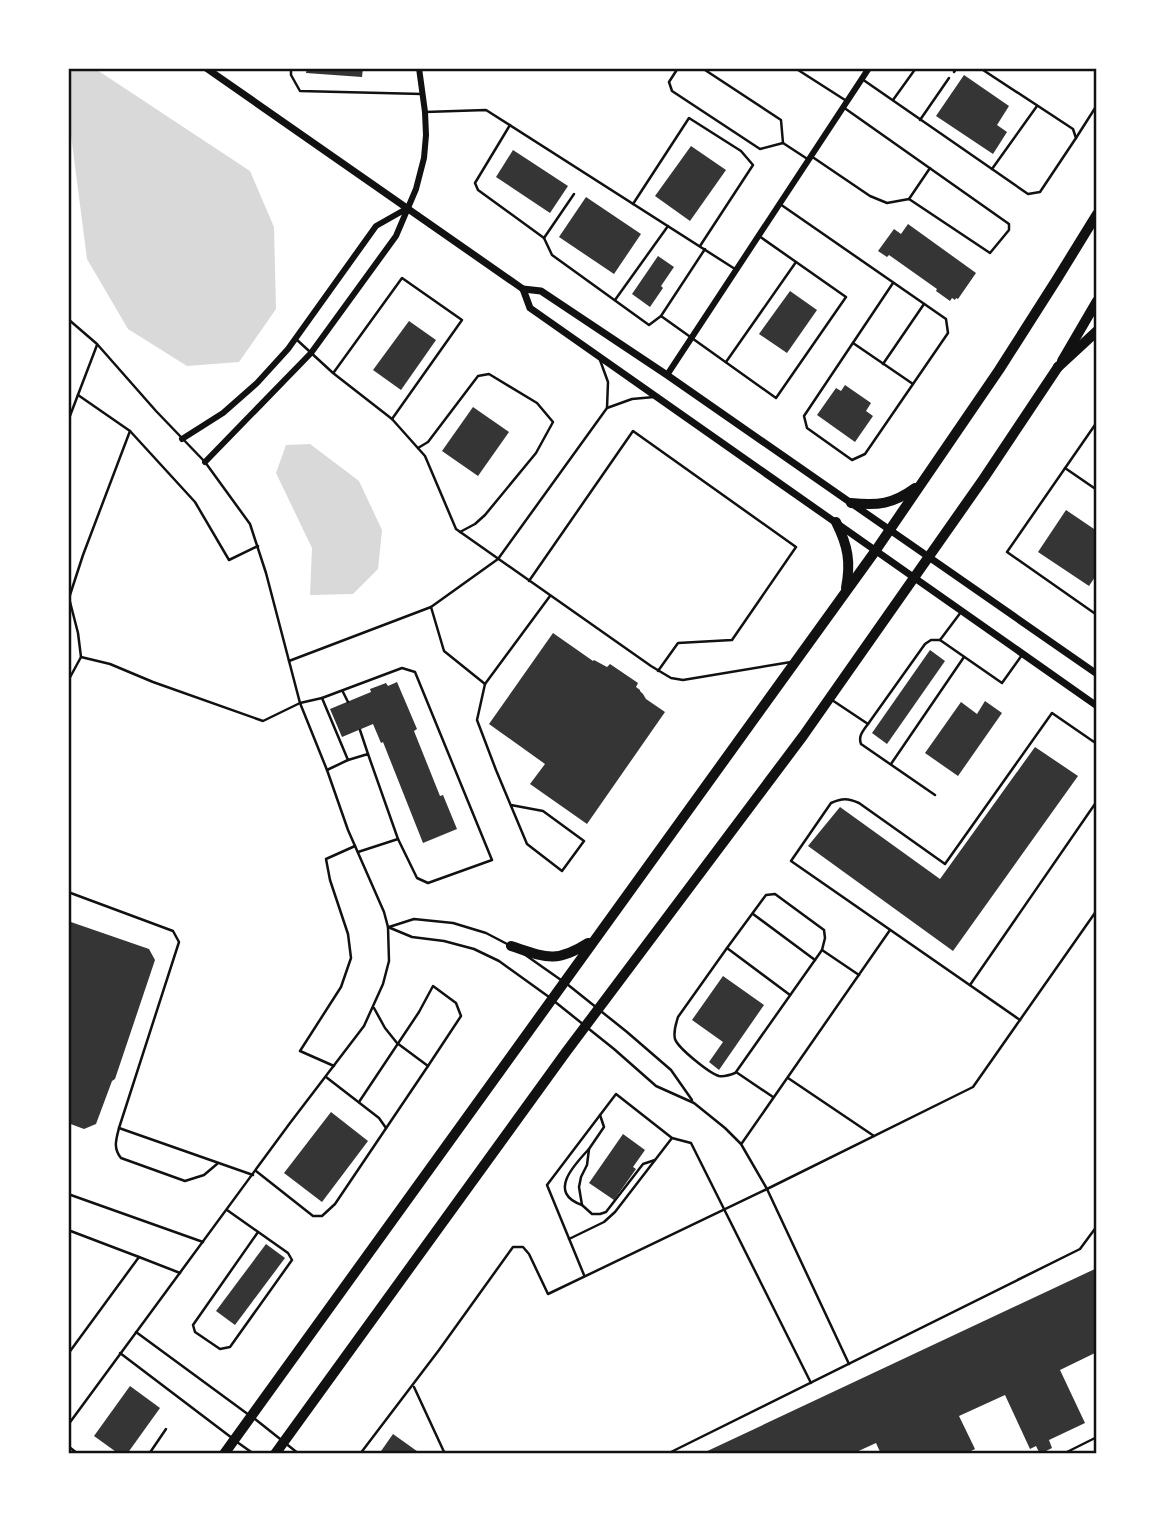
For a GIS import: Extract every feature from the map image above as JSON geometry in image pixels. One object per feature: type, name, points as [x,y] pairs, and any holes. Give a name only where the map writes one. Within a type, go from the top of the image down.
[{"type":"highway","points":[[1058,367],[1097,331]]},
{"type":"main road","points":[[224,1454],[876,550],[1006,358],[1097,214]]},
{"type":"main road","points":[[275,1454],[586,1026],[797,745],[1058,367],[1097,301]]},
{"type":"main road","points":[[851,503],[885,503],[902,497],[921,483]]},
{"type":"main road","points":[[836,522],[844,538],[849,559],[846,591]]},
{"type":"main road","points":[[511,946],[548,958],[573,952],[594,939]]},
{"type":"street","points":[[206,68],[523,289],[541,291],[667,375],[1097,674]]},
{"type":"street","points":[[205,462],[312,353],[396,236],[418,182],[424,158],[425,112],[419,68]]},
{"type":"street","points":[[667,375],[869,68]]},
{"type":"street","points":[[183,439],[223,413],[257,383],[296,339],[376,226],[408,208]]},
{"type":"street","points":[[523,289],[530,308],[1097,706]]},
{"type":"lane","points":[[291,68],[291,75],[300,91],[422,94]]},
{"type":"lane","points":[[678,68],[669,82],[672,91],[760,149],[783,143],[870,196],[887,203],[909,199],[990,253],[1009,230],[1009,224],[795,68]]},
{"type":"lane","points":[[702,68],[781,120],[783,143]]},
{"type":"lane","points":[[892,101],[916,68]]},
{"type":"lane","points":[[980,68],[1073,129],[1076,138]]},
{"type":"lane","points":[[920,120],[949,78]]},
{"type":"lane","points":[[862,79],[1028,194],[1040,192],[1097,105]]},
{"type":"lane","points":[[992,169],[1037,106]]},
{"type":"lane","points":[[425,112],[486,110],[736,269]]},
{"type":"lane","points":[[633,204],[689,118],[741,151],[753,164],[700,246]]},
{"type":"lane","points":[[510,125],[475,183],[478,190],[544,238],[552,256],[649,325],[661,316],[705,249]]},
{"type":"lane","points":[[909,199],[930,168]]},
{"type":"lane","points":[[544,238],[575,194]]},
{"type":"lane","points":[[780,204],[946,319],[948,333],[865,454],[852,460],[807,428],[804,416],[893,283]]},
{"type":"lane","points":[[615,301],[668,226]]},
{"type":"lane","points":[[661,316],[776,398],[846,297],[759,236]]},
{"type":"lane","points":[[726,362],[796,262]]},
{"type":"lane","points":[[333,373],[402,278],[462,320],[392,419]]},
{"type":"lane","points":[[883,364],[924,303]]},
{"type":"lane","points":[[68,319],[97,344],[205,462],[250,524],[266,573],[300,703],[355,846],[384,912],[388,928],[389,961],[383,984],[364,1026],[68,1425]]},
{"type":"lane","points":[[296,339],[333,373],[392,419],[425,456],[456,529],[658,671],[671,678],[683,680],[795,661]]},
{"type":"lane","points":[[68,421],[97,344]]},
{"type":"lane","points":[[853,344],[913,384]]},
{"type":"lane","points":[[289,661],[431,607],[498,559],[607,408],[608,382],[599,356]]},
{"type":"lane","points":[[418,448],[428,442],[478,376],[489,374],[537,403],[553,422],[536,453],[485,515],[460,532]]},
{"type":"lane","points":[[78,395],[130,431],[195,502],[229,560],[258,546]]},
{"type":"lane","points":[[607,408],[632,399],[657,396]]},
{"type":"lane","points":[[1096,613],[1007,552],[1097,422]]},
{"type":"lane","points":[[68,681],[81,657],[69,598],[130,431]]},
{"type":"lane","points":[[529,581],[633,431],[796,547],[732,640],[678,643],[658,671]]},
{"type":"lane","points":[[1065,468],[1097,490]]},
{"type":"lane","points":[[510,805],[543,811],[584,841],[562,871],[527,844],[510,805],[477,720],[485,684],[550,596]]},
{"type":"lane","points":[[431,607],[444,651],[485,684]]},
{"type":"lane","points":[[940,640],[962,611]]},
{"type":"lane","points":[[935,794],[862,744],[859,739],[861,734],[925,644],[931,640],[940,640],[1002,683],[1023,654]]},
{"type":"lane","points":[[81,657],[110,664],[263,721],[300,703],[343,691],[402,668],[415,672],[492,860],[428,883],[417,878],[398,839],[360,730]]},
{"type":"lane","points":[[891,764],[964,657]]},
{"type":"lane","points":[[343,691],[348,702]]},
{"type":"lane","points":[[322,698],[348,760]]},
{"type":"lane","points":[[829,698],[868,724]]},
{"type":"lane","points":[[1020,1020],[791,862],[831,803],[850,799],[946,864],[1052,713],[1097,744]]},
{"type":"lane","points":[[327,770],[368,754]]},
{"type":"lane","points":[[970,985],[1097,801]]},
{"type":"lane","points":[[358,852],[398,839]]},
{"type":"lane","points":[[334,1066],[300,1051],[341,987],[352,958],[348,934],[326,859],[355,846]]},
{"type":"lane","points":[[68,892],[173,931],[179,942],[119,1128],[116,1152],[121,1158],[185,1181],[204,1175],[218,1163]]},
{"type":"lane","points":[[775,894],[824,930],[825,939],[822,950],[736,1072],[718,1076],[697,1062],[676,1041],[674,1029],[678,1017],[752,914],[766,895],[775,894]]},
{"type":"lane","points":[[360,1454],[513,1247],[523,1247],[529,1254],[548,1294],[973,1087],[1097,911]]},
{"type":"lane","points":[[752,914],[815,960]]},
{"type":"lane","points":[[388,928],[414,919],[453,923],[486,933],[511,946],[564,982],[671,1070],[694,1103]]},
{"type":"lane","points":[[388,928],[412,937],[444,941],[474,949],[499,961],[586,1026],[656,1086],[694,1103],[725,1128],[741,1144],[767,1189],[849,1364]]},
{"type":"lane","points":[[741,1144],[890,930]]},
{"type":"lane","points":[[727,948],[790,995]]},
{"type":"lane","points":[[822,950],[859,975]]},
{"type":"lane","points":[[256,1171],[313,1216],[322,1216],[335,1204],[461,1016],[456,1003],[432,986],[359,1102]]},
{"type":"lane","points":[[373,1006],[397,1043],[428,1066]]},
{"type":"lane","points":[[736,1072],[774,1098]]},
{"type":"lane","points":[[326,1077],[379,1118],[386,1128]]},
{"type":"lane","points":[[788,1077],[874,1136]]},
{"type":"lane","points":[[584,1277],[547,1185],[616,1094],[672,1138],[691,1143],[811,1383]]},
{"type":"lane","points":[[600,1115],[604,1127],[566,1178],[567,1196],[574,1202],[592,1214],[606,1212],[643,1164],[655,1160]]},
{"type":"lane","points":[[119,1128],[253,1175]]},
{"type":"lane","points":[[569,1239],[604,1222],[615,1212],[672,1138]]},
{"type":"lane","points":[[582,1205],[579,1188],[589,1149]]},
{"type":"lane","points":[[68,1194],[203,1242]]},
{"type":"lane","points":[[227,1210],[288,1253],[292,1260],[230,1347],[220,1349],[195,1332],[193,1325],[258,1232]]},
{"type":"lane","points":[[667,1454],[1080,1249],[1097,1226]]},
{"type":"lane","points":[[68,1230],[180,1273]]},
{"type":"lane","points":[[68,1354],[139,1258]]},
{"type":"lane","points":[[136,1332],[299,1454]]},
{"type":"lane","points":[[120,1353],[254,1454]]},
{"type":"lane","points":[[413,1385],[445,1454]]},
{"type":"lane","points":[[149,1454],[166,1429]]},
{"type":"lane","points":[[1063,1454],[1097,1437]]},
{"type":"lane","points":[[68,1446],[78,1454]]},
{"type":"shaded area","points":[[69,68],[94,68],[250,171],[274,227],[276,309],[239,362],[187,366],[128,329],[87,259],[68,112]]},
{"type":"shaded area","points":[[310,444],[359,481],[382,530],[378,569],[353,594],[310,595],[312,548],[276,473],[286,445]]},
{"type":"building","points":[[307,68],[363,68],[362,77],[306,73]]},
{"type":"building","points":[[964,75],[1009,106],[997,125],[1007,132],[993,154],[936,116]]},
{"type":"building","points":[[691,146],[726,170],[690,221],[655,196]]},
{"type":"building","points":[[513,150],[568,186],[550,213],[496,177]]},
{"type":"building","points":[[586,197],[641,234],[614,274],[559,237]]},
{"type":"building","points":[[908,224],[976,273],[958,299],[952,298],[950,301],[889,255],[887,257],[878,251],[894,229],[901,234]]},
{"type":"building","points":[[658,256],[674,267],[650,307],[632,294]]},
{"type":"building","points":[[790,291],[817,310],[787,353],[759,334]]},
{"type":"building","points":[[409,321],[436,340],[401,390],[373,370]]},
{"type":"building","points":[[845,385],[871,403],[866,411],[873,416],[855,442],[817,415],[836,388],[841,391]]},
{"type":"building","points":[[473,407],[509,432],[478,476],[442,451]]},
{"type":"building","points":[[1066,510],[1097,531],[1097,574],[1089,586],[1038,552]]},
{"type":"building","points":[[553,633],[593,661],[607,667],[610,664],[638,683],[636,687],[646,699],[665,712],[587,824],[530,784],[545,764],[489,724]]},
{"type":"building","points":[[930,650],[945,661],[887,744],[872,733]]},
{"type":"building","points":[[397,682],[417,729],[414,731],[440,796],[443,795],[457,829],[423,843],[383,742],[381,743],[373,724],[342,737],[330,709],[371,692],[370,689]]},
{"type":"building","points":[[985,701],[1002,713],[958,776],[925,753],[961,702],[977,714]]},
{"type":"building","points":[[1035,747],[1078,776],[953,951],[808,846],[840,807],[940,879]]},
{"type":"building","points":[[68,921],[149,949],[155,960],[115,1079],[96,1124],[84,1129],[68,1123]]},
{"type":"building","points":[[723,976],[764,1005],[719,1070],[709,1062],[723,1042],[692,1020]]},
{"type":"building","points":[[331,1112],[368,1141],[322,1202],[284,1173]]},
{"type":"building","points":[[623,1134],[645,1150],[633,1167],[636,1169],[614,1200],[589,1183]]},
{"type":"building","points":[[266,1244],[285,1258],[235,1325],[216,1311]]},
{"type":"building","points":[[1097,1268],[1097,1352],[1060,1370],[1085,1423],[1049,1440],[1052,1448],[1040,1454],[1036,1446],[1030,1449],[1005,1395],[959,1416],[975,1449],[965,1454],[881,1454],[876,1443],[852,1454],[701,1454]]},
{"type":"building","points":[[130,1386],[160,1408],[127,1454],[119,1454],[94,1436]]},
{"type":"building","points":[[393,1434],[421,1454],[379,1454]]}]
